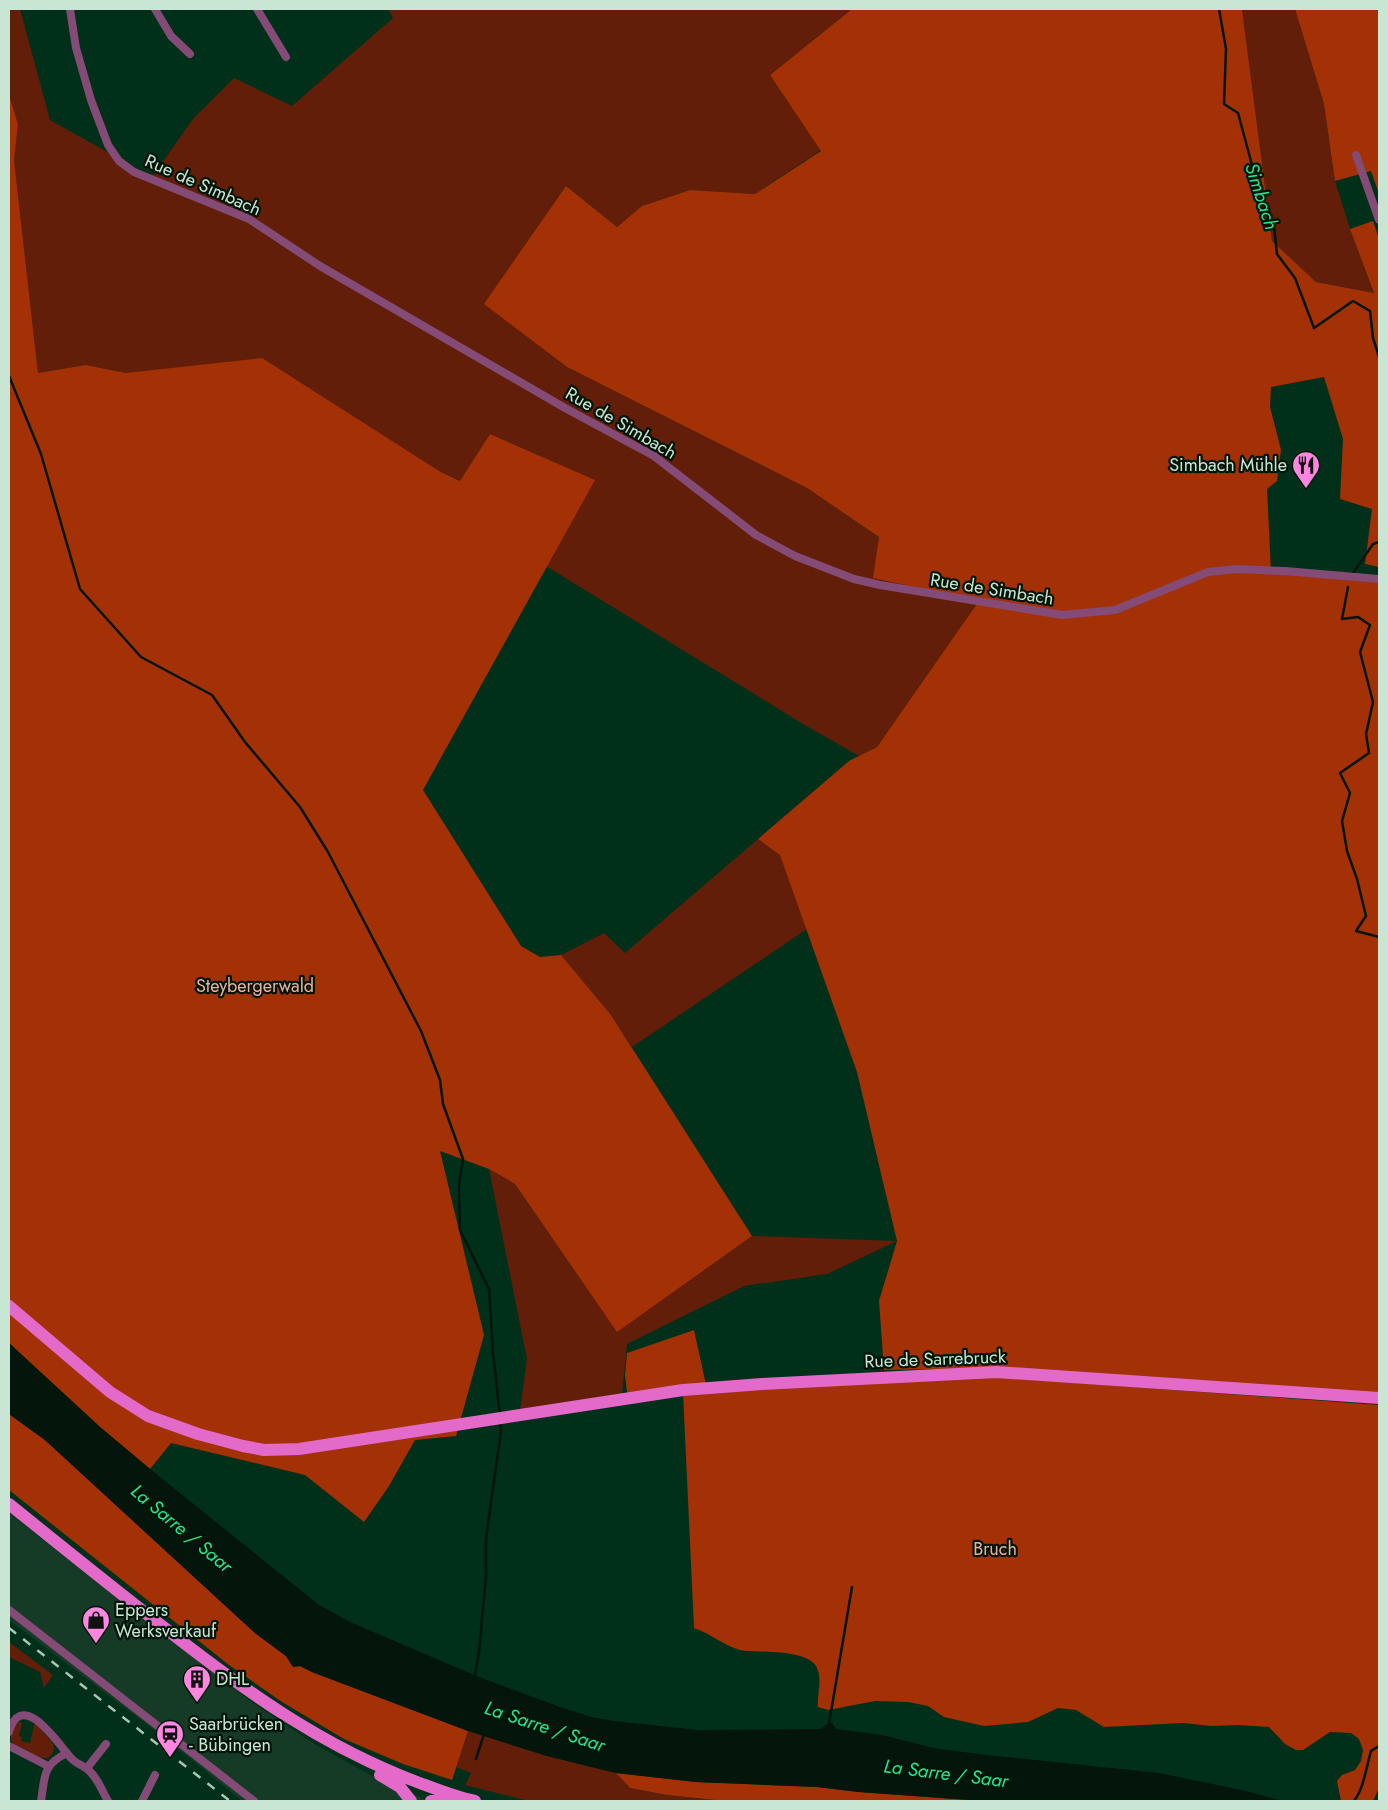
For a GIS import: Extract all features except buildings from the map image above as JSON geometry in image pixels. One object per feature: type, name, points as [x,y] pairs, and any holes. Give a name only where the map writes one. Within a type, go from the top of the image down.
[{"type":"main road","name":"Rue de Sarrebruck","points":[[9,1306],[110,1392],[137,1410],[172,1426],[264,1450],[299,1449],[512,1418],[683,1390],[996,1372],[1379,1398]]},
{"type":"main road","points":[[9,1504],[230,1679],[278,1712],[359,1757],[427,1786],[470,1800]]},
{"type":"main road","points":[[359,1757],[371,1771],[400,1787],[413,1801],[419,1790],[427,1786]]},
{"type":"main road","points":[[426,1801],[427,1786]]},
{"type":"main road","points":[[431,1801],[441,1799],[470,1800]]},
{"type":"street","name":"Rue de Simbach","points":[[70,9],[76,48],[91,100],[108,145],[119,161],[134,172],[249,219],[320,266],[565,408],[654,456],[756,535],[811,563],[854,579],[880,585],[1062,615],[1115,610],[1208,572],[1236,569],[1285,571],[1379,579]]},
{"type":"street","points":[[155,9],[171,36],[190,54]]},
{"type":"street","points":[[257,9],[286,57]]},
{"type":"street","points":[[1356,155],[1379,220]]},
{"type":"street","points":[[9,1610],[122,1696],[254,1801]]},
{"type":"street","points":[[9,1732],[16,1718],[20,1716],[34,1718],[46,1728],[75,1762],[87,1768],[95,1777],[108,1801]]},
{"type":"street","points":[[87,1768],[106,1744]]},
{"type":"street","points":[[9,1746],[48,1766]]},
{"type":"street","points":[[41,1801],[48,1766],[67,1752]]},
{"type":"street","points":[[142,1801],[155,1775]]},
{"type":"shaded area","points":[[9,9],[20,9],[50,120],[152,177],[193,119],[234,78],[292,106],[393,18],[388,9],[852,9],[770,75],[821,150],[755,194],[690,190],[642,206],[617,227],[566,186],[485,304],[567,367],[807,488],[879,537],[874,578],[980,601],[877,747],[859,756],[803,724],[546,566],[594,480],[490,434],[461,481],[439,471],[126,373],[86,365],[38,373],[14,160],[18,124],[9,95]]},
{"type":"shaded area","points":[[1242,9],[1295,9],[1324,104],[1335,181],[1350,229],[1374,293],[1316,282],[1272,241]]},
{"type":"shaded area","points":[[758,839],[780,854],[807,929],[632,1047],[611,1015],[561,955],[604,933],[625,953]]},
{"type":"shaded area","points":[[489,1169],[515,1184],[617,1331],[752,1236],[897,1241],[827,1274],[744,1286],[627,1344],[622,1394],[520,1410],[527,1359]]},
{"type":"shaded area","points":[[9,1513],[253,1703],[316,1745],[378,1779],[422,1798],[435,1801],[242,1801],[166,1739],[9,1620]]},
{"type":"shaded area","points":[[9,1642],[53,1675],[44,1688],[40,1672],[9,1657]]},
{"type":"shaded area","points":[[19,1721],[22,1723],[19,1736],[22,1737],[21,1741],[30,1743],[36,1723],[54,1745],[53,1752],[48,1758],[27,1753],[13,1743],[11,1734]]},
{"type":"shaded area","points":[[468,1731],[547,1756],[616,1773],[630,1788],[667,1795],[725,1801],[529,1801],[465,1785],[471,1773],[456,1767]]},
{"type":"green space","points":[[852,9],[1242,9],[1272,241],[1316,282],[1374,293],[1350,229],[1373,221],[1379,239],[1379,567],[1365,564],[1372,509],[1340,499],[1343,439],[1324,377],[1271,387],[1270,407],[1281,450],[1277,481],[1267,489],[1271,571],[1379,579],[1379,1394],[996,1368],[884,1370],[879,1301],[897,1241],[857,1072],[780,855],[758,839],[849,761],[877,747],[979,601],[873,578],[879,537],[807,488],[567,367],[484,304],[566,186],[617,227],[642,206],[690,190],[755,194],[821,151],[770,75]]},
{"type":"green space","points":[[1295,9],[1379,9],[1379,194],[1371,171],[1335,181],[1324,104]]},
{"type":"green space","name":"Steybergerwald","points":[[9,95],[18,124],[14,160],[38,373],[86,365],[126,373],[262,358],[439,471],[460,481],[490,434],[595,480],[423,790],[521,946],[540,957],[561,955],[611,1015],[752,1236],[617,1332],[515,1184],[489,1169],[440,1151],[484,1335],[456,1436],[415,1440],[389,1486],[364,1522],[305,1475],[171,1443],[150,1469],[100,1427],[9,1343]]},
{"type":"green space","points":[[694,1330],[706,1385],[628,1399],[625,1375],[627,1353]]},
{"type":"green space","name":"Bruch","points":[[995,1377],[1379,1405],[1379,1788],[1373,1801],[1341,1801],[1337,1781],[1342,1775],[1355,1770],[1361,1761],[1363,1750],[1359,1739],[1351,1733],[1330,1732],[1303,1750],[1296,1750],[1285,1744],[1269,1727],[1211,1726],[1184,1723],[1104,1727],[1076,1710],[1058,1708],[1028,1722],[984,1726],[944,1717],[928,1706],[908,1702],[875,1701],[828,1710],[818,1707],[819,1676],[816,1666],[811,1661],[794,1654],[739,1650],[694,1628],[683,1393]]},
{"type":"green space","points":[[9,1414],[45,1440],[255,1633],[286,1656],[293,1667],[300,1666],[468,1731],[452,1780],[403,1764],[344,1739],[282,1702],[229,1665],[9,1490]]},
{"type":"green space","points":[[616,1773],[696,1782],[817,1787],[983,1801],[725,1801],[667,1795],[630,1788]]},
{"type":"water","name":"La Sarre / Saar","points":[[9,1343],[100,1427],[319,1605],[350,1622],[474,1675],[557,1706],[591,1717],[614,1721],[698,1730],[820,1729],[832,1723],[836,1729],[882,1735],[933,1748],[1159,1773],[1246,1791],[1283,1801],[983,1801],[817,1787],[696,1782],[616,1773],[547,1756],[468,1731],[300,1666],[293,1667],[286,1656],[255,1633],[45,1440],[9,1414]]},
{"type":"waterway","name":"Simbach","points":[[1219,9],[1226,49],[1224,104],[1238,113],[1252,165],[1274,227],[1277,254],[1295,278],[1314,328],[1353,301],[1370,311],[1373,338],[1379,357]]},
{"type":"waterway","points":[[9,376],[41,454],[80,589],[141,657],[212,695],[245,742],[300,807],[328,852],[421,1031],[440,1080],[443,1104],[463,1159],[459,1185],[460,1230],[489,1289],[493,1353],[500,1415]]},
{"type":"waterway","name":"Simbach","points":[[1353,573],[1373,544],[1379,542]]},
{"type":"waterway","name":"Simbach","points":[[1348,587],[1342,619],[1358,617],[1370,625],[1360,652],[1373,702],[1366,734],[1369,753],[1340,773],[1350,793],[1342,821],[1347,851],[1357,879],[1366,916],[1356,931],[1379,937]]},
{"type":"waterway","points":[[473,1677],[479,1652],[486,1575],[486,1539],[501,1431],[500,1423]]},
{"type":"waterway","points":[[829,1724],[852,1587]]},
{"type":"waterway","points":[[476,1759],[484,1734]]},
{"type":"waterway","name":"Simbach","points":[[1354,1801],[1362,1784],[1371,1751],[1379,1746]]},
{"type":"railway","points":[[9,1628],[230,1801]]},
{"type":"place","name":"Simbach Mühle","points":[[1306,489]]},
{"type":"place","name":"Eppers Werksverkauf","points":[[96,1644]]},
{"type":"place","name":"DHL","points":[[197,1703]]},
{"type":"place","name":"Saarbrücken - Bübingen","points":[[170,1758]]}]
